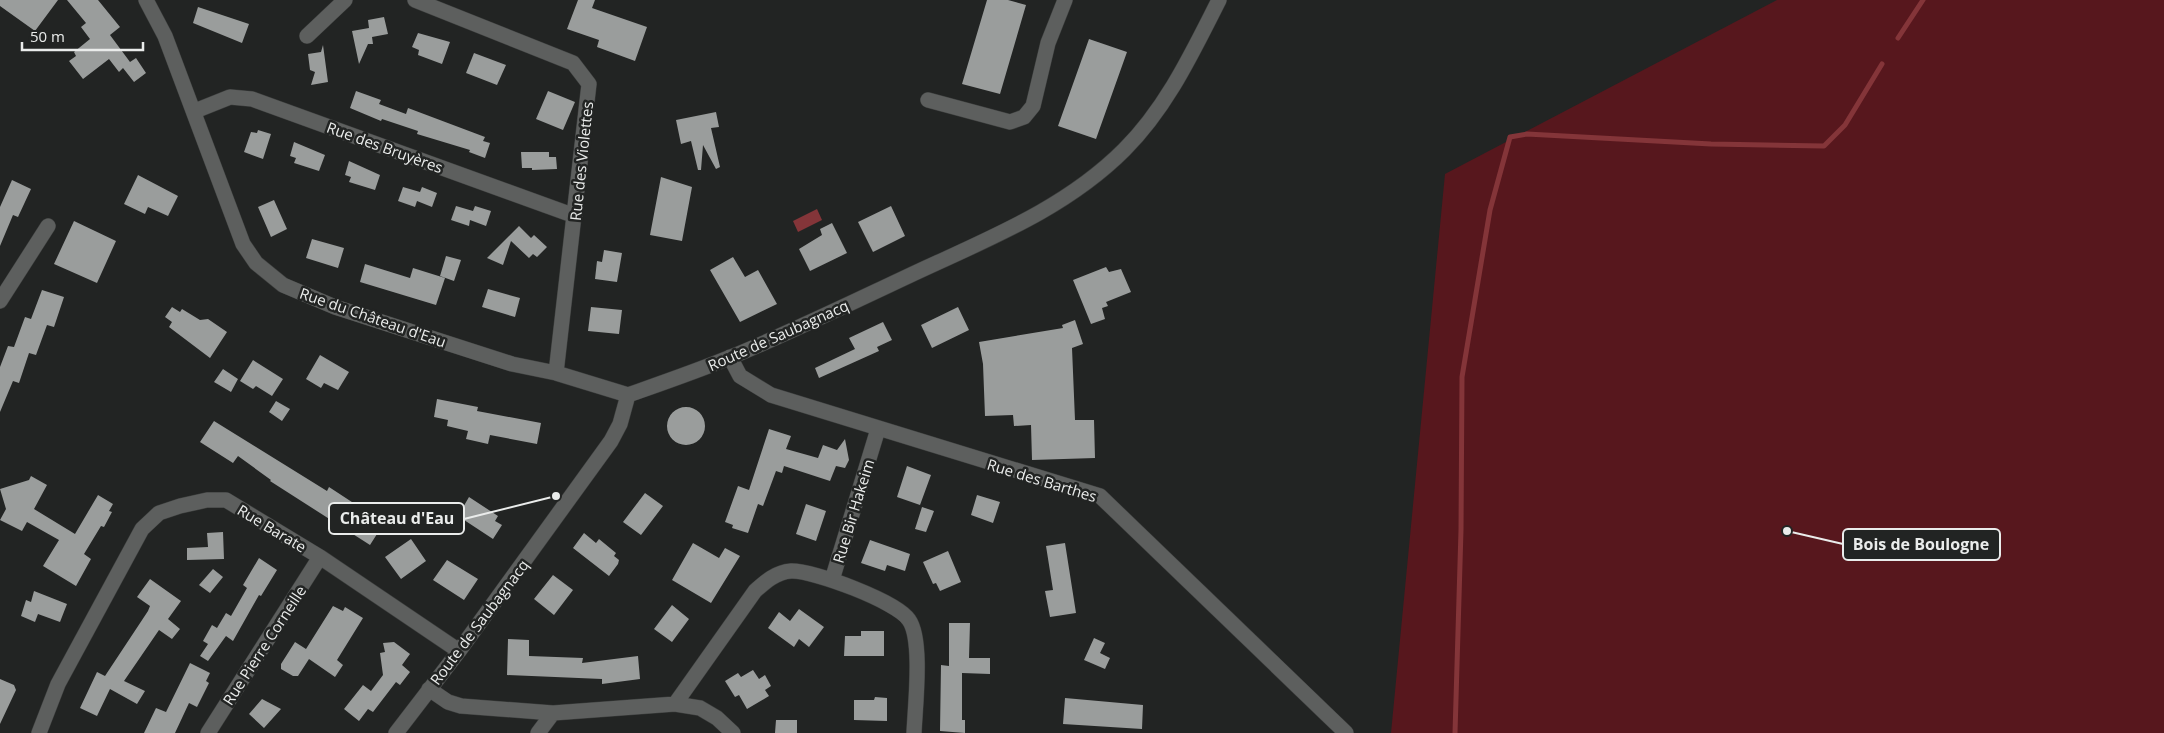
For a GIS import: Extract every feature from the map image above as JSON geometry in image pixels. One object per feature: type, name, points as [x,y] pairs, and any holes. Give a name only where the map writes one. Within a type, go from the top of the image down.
[{"type":"street","name":"Rue du Château d'Eau","points":[[146,0],[165,36],[195,111],[229,210],[243,244],[256,263],[283,285],[335,307],[512,364],[556,374],[628,395]]},
{"type":"street","points":[[307,36],[345,0]]},
{"type":"street","name":"Rue des Violettes","points":[[414,0],[573,63],[589,84],[576,216],[556,374]]},
{"type":"street","points":[[928,100],[1010,122],[1024,117],[1033,106],[1048,43],[1065,0]]},
{"type":"street","name":"Route de Saubagnacq","points":[[396,733],[459,651],[611,441],[620,424],[628,395],[730,357],[1036,217],[1085,186],[1125,149],[1154,114],[1179,79],[1219,0]]},
{"type":"street","name":"Rue des Bruyères","points":[[195,111],[230,97],[252,99],[576,216]]},
{"type":"street","points":[[0,301],[48,226]]},
{"type":"street","name":"Rue des Barthes","points":[[730,357],[740,376],[772,395],[1100,496],[1346,733]]},
{"type":"street","name":"Rue Bir Hakeim","points":[[675,704],[755,591],[770,578],[792,571],[832,580],[878,429]]},
{"type":"street","name":"Rue Barate","points":[[39,733],[58,684],[142,529],[159,513],[207,500],[226,500],[320,558],[459,651]]},
{"type":"street","name":"Rue Pierre Corneille","points":[[208,733],[320,558]]},
{"type":"street","points":[[832,580],[898,608],[910,620],[917,638],[914,733]]},
{"type":"street","points":[[429,689],[448,702],[460,706],[553,713],[675,704],[700,708],[717,718],[733,733]]},
{"type":"street","points":[[538,733],[553,713]]},
{"type":"shaded area","points":[[1777,0],[2164,0],[2164,733],[1391,733],[1445,174]]},
{"type":"shaded area","points":[[817,209],[822,220],[798,232],[793,221]]},
{"type":"building","points":[[0,0],[58,0],[35,31],[0,6]]},
{"type":"building","points":[[67,0],[98,0],[120,27],[110,35],[130,62],[136,58],[146,73],[134,82],[123,68],[119,72],[109,59],[83,79],[69,61],[76,56],[74,52],[90,39],[81,27],[86,23]]},
{"type":"building","points":[[578,0],[595,0],[592,8],[647,27],[635,61],[597,47],[599,40],[567,29]]},
{"type":"building","points":[[987,0],[1008,0],[1026,5],[1000,94],[962,84]]},
{"type":"building","points":[[198,7],[249,24],[242,43],[193,23]]},
{"type":"building","points":[[384,17],[388,34],[372,37],[373,44],[368,44],[359,64],[352,31],[369,28],[368,20]]},
{"type":"building","points":[[418,33],[450,42],[442,64],[418,55],[419,50],[412,47]]},
{"type":"building","points":[[1089,39],[1127,52],[1096,139],[1058,126]]},
{"type":"building","points":[[323,45],[328,82],[311,85],[315,72],[310,70],[308,54],[321,52]]},
{"type":"building","points":[[474,53],[506,65],[497,85],[466,73]]},
{"type":"building","points":[[356,91],[381,100],[379,104],[406,114],[408,108],[485,137],[483,141],[490,143],[485,158],[469,152],[470,150],[417,134],[418,131],[382,119],[381,121],[350,108]]},
{"type":"building","points":[[548,91],[575,102],[563,130],[536,119]]},
{"type":"building","points":[[716,112],[719,127],[711,128],[720,167],[716,169],[703,145],[701,170],[698,170],[691,141],[681,144],[676,120]]},
{"type":"building","points":[[258,130],[271,134],[263,159],[244,152],[251,132],[257,133]]},
{"type":"building","points":[[294,142],[325,155],[319,171],[294,163],[296,158],[290,156]]},
{"type":"building","points":[[521,152],[549,152],[549,157],[556,157],[557,169],[532,170],[532,168],[522,168]]},
{"type":"building","points":[[349,161],[380,175],[375,190],[349,182],[351,177],[345,175]]},
{"type":"building","points":[[138,175],[178,196],[168,216],[148,207],[145,214],[124,204]]},
{"type":"building","points":[[661,177],[692,187],[682,241],[650,235]]},
{"type":"building","points":[[12,180],[31,189],[18,217],[13,215],[0,246],[0,207]]},
{"type":"building","points":[[403,187],[420,192],[422,187],[437,193],[432,207],[417,201],[415,207],[398,201]]},
{"type":"building","points":[[274,200],[287,229],[271,237],[258,207]]},
{"type":"building","points":[[456,206],[473,211],[475,206],[491,211],[486,226],[470,220],[469,226],[451,220]]},
{"type":"building","points":[[891,206],[905,236],[873,252],[858,222]]},
{"type":"building","points":[[74,221],[116,241],[97,283],[54,264]]},
{"type":"building","points":[[832,223],[847,253],[810,271],[799,249],[822,235],[820,229]]},
{"type":"building","points":[[519,226],[531,238],[534,235],[547,247],[537,257],[533,254],[529,258],[511,241],[503,265],[487,258]]},
{"type":"building","points":[[312,239],[344,248],[338,268],[306,258]]},
{"type":"building","points":[[604,250],[622,253],[617,282],[595,279],[597,261],[602,262]]},
{"type":"building","points":[[446,256],[461,260],[454,281],[440,276]]},
{"type":"building","points":[[733,257],[745,277],[758,270],[777,304],[740,322],[710,270]]},
{"type":"building","points":[[365,264],[410,278],[413,268],[445,278],[436,305],[360,282]]},
{"type":"building","points":[[1106,267],[1109,272],[1121,269],[1131,292],[1106,302],[1108,306],[1102,308],[1105,319],[1091,324],[1073,280]]},
{"type":"building","points":[[488,289],[520,298],[515,317],[482,307]]},
{"type":"building","points":[[42,290],[64,297],[54,327],[47,325],[36,355],[29,353],[19,383],[13,381],[0,412],[0,367],[8,346],[14,347],[25,317],[31,319]]},
{"type":"building","points":[[172,307],[180,312],[182,309],[200,320],[208,319],[227,332],[210,358],[169,327],[172,322],[165,317]]},
{"type":"building","points":[[591,307],[622,310],[619,334],[588,331]]},
{"type":"building","points":[[958,307],[969,330],[932,348],[921,325]]},
{"type":"building","points":[[1075,320],[1083,344],[1072,348],[1075,420],[1094,420],[1095,458],[1032,460],[1031,425],[1014,426],[1013,415],[985,416],[983,364],[979,342],[1063,328],[1062,325]]},
{"type":"building","points":[[883,322],[892,340],[877,347],[879,351],[819,378],[815,368],[855,349],[849,338]]},
{"type":"building","points":[[320,355],[349,372],[338,390],[324,383],[321,388],[306,379]]},
{"type":"building","points":[[253,360],[283,379],[272,396],[256,386],[253,389],[240,381]]},
{"type":"building","points":[[223,369],[238,379],[231,392],[214,382]]},
{"type":"building","points":[[437,399],[478,407],[477,411],[541,423],[537,444],[490,435],[488,444],[466,439],[468,431],[447,426],[448,420],[434,417]]},
{"type":"building","points":[[276,401],[290,409],[282,421],[269,412]]},
{"type":"building","points":[[686,407],[700,412],[705,426],[700,440],[686,445],[672,440],[667,426],[672,412]]},
{"type":"building","points":[[214,421],[327,491],[329,487],[384,523],[370,545],[270,481],[238,456],[233,463],[200,442]]},
{"type":"building","points":[[769,429],[791,436],[786,449],[818,458],[823,445],[837,450],[845,439],[849,460],[845,468],[836,466],[830,481],[784,466],[782,473],[776,471],[763,506],[758,504],[748,533],[732,528],[733,525],[725,522],[738,486],[749,490]]},
{"type":"building","points":[[907,466],[931,475],[920,505],[897,497]]},
{"type":"building","points":[[31,476],[47,485],[34,509],[75,534],[98,495],[113,504],[109,511],[112,512],[104,527],[101,526],[84,554],[91,559],[76,586],[43,566],[59,540],[27,522],[22,531],[0,520],[6,509],[0,489],[29,480]]},
{"type":"building","points":[[645,493],[663,506],[641,535],[623,522]]},
{"type":"building","points":[[977,495],[1000,502],[993,523],[971,515]]},
{"type":"building","points":[[469,497],[498,516],[495,521],[502,525],[493,539],[458,516]]},
{"type":"building","points":[[806,504],[826,511],[816,541],[796,534]]},
{"type":"building","points":[[922,507],[934,511],[926,532],[915,529]]},
{"type":"building","points":[[223,532],[224,559],[187,560],[187,548],[208,547],[207,533]]},
{"type":"building","points":[[584,533],[596,543],[599,539],[616,553],[614,556],[619,560],[618,564],[609,576],[573,548]]},
{"type":"building","points":[[411,539],[426,561],[401,579],[385,557]]},
{"type":"building","points":[[870,540],[910,554],[905,571],[887,565],[885,571],[861,563]]},
{"type":"building","points":[[693,543],[719,558],[725,548],[740,556],[711,603],[672,580]]},
{"type":"building","points":[[1065,543],[1076,613],[1050,617],[1045,591],[1053,590],[1046,546]]},
{"type":"building","points":[[948,551],[961,582],[940,591],[936,583],[933,584],[923,562]]},
{"type":"building","points":[[259,558],[277,570],[261,596],[259,595],[233,641],[226,636],[208,661],[200,656],[208,644],[203,641],[212,625],[217,628],[226,613],[231,616],[247,588],[243,585]]},
{"type":"building","points":[[447,560],[478,579],[464,600],[433,580]]},
{"type":"building","points":[[213,569],[223,577],[210,593],[199,585]]},
{"type":"building","points":[[553,575],[573,590],[554,615],[534,599]]},
{"type":"building","points":[[150,579],[181,601],[168,619],[180,629],[172,639],[159,630],[124,681],[145,691],[137,704],[110,689],[97,716],[80,708],[97,672],[105,676],[148,611],[150,606],[137,597]]},
{"type":"building","points":[[34,591],[67,604],[60,622],[38,614],[35,622],[21,616],[26,600],[31,602]]},
{"type":"building","points":[[672,605],[689,619],[672,642],[654,629]]},
{"type":"building","points":[[333,606],[343,611],[345,607],[363,618],[337,660],[343,665],[335,677],[309,659],[298,676],[293,676],[281,669],[281,664],[295,642],[306,649]]},
{"type":"building","points":[[799,609],[824,627],[809,647],[799,639],[794,647],[768,628],[779,612],[790,621]]},
{"type":"building","points":[[949,623],[970,623],[969,658],[990,658],[990,674],[962,673],[962,720],[965,720],[965,733],[940,731],[941,665],[949,666]]},
{"type":"building","points":[[861,631],[884,631],[884,656],[844,656],[845,636],[861,636]]},
{"type":"building","points":[[1094,638],[1105,643],[1100,653],[1110,658],[1105,669],[1084,660]]},
{"type":"building","points":[[508,639],[529,640],[529,656],[583,658],[582,663],[638,656],[640,679],[602,684],[602,679],[507,675]]},
{"type":"building","points":[[394,642],[410,654],[402,665],[410,672],[400,685],[396,682],[373,712],[368,709],[359,721],[344,709],[363,685],[371,691],[383,675],[380,653],[385,652],[383,643]]},
{"type":"building","points":[[190,663],[210,673],[206,681],[209,683],[197,707],[189,703],[175,733],[144,733],[156,708],[166,712]]},
{"type":"building","points":[[753,670],[759,679],[765,675],[771,686],[765,690],[769,696],[747,709],[739,695],[735,697],[725,681],[738,673],[741,677]]},
{"type":"building","points":[[0,679],[14,685],[16,690],[0,724]]},
{"type":"building","points":[[875,697],[887,698],[887,721],[854,720],[854,700],[874,700]]},
{"type":"building","points":[[1065,698],[1143,705],[1142,729],[1063,724]]},
{"type":"building","points":[[262,699],[281,709],[264,728],[249,714]]},
{"type":"building","points":[[776,720],[797,720],[797,733],[775,733]]},
{"type":"waterway","points":[[1898,38],[1923,0]]},
{"type":"waterway","points":[[1455,733],[1461,530],[1462,377],[1490,210],[1510,137],[1527,134],[1711,144],[1824,146],[1845,125],[1882,64]]},
{"type":"place","name":"Château d'Eau","points":[[556,496]]},
{"type":"place","name":"Bois de Boulogne","points":[[1787,531]]}]
